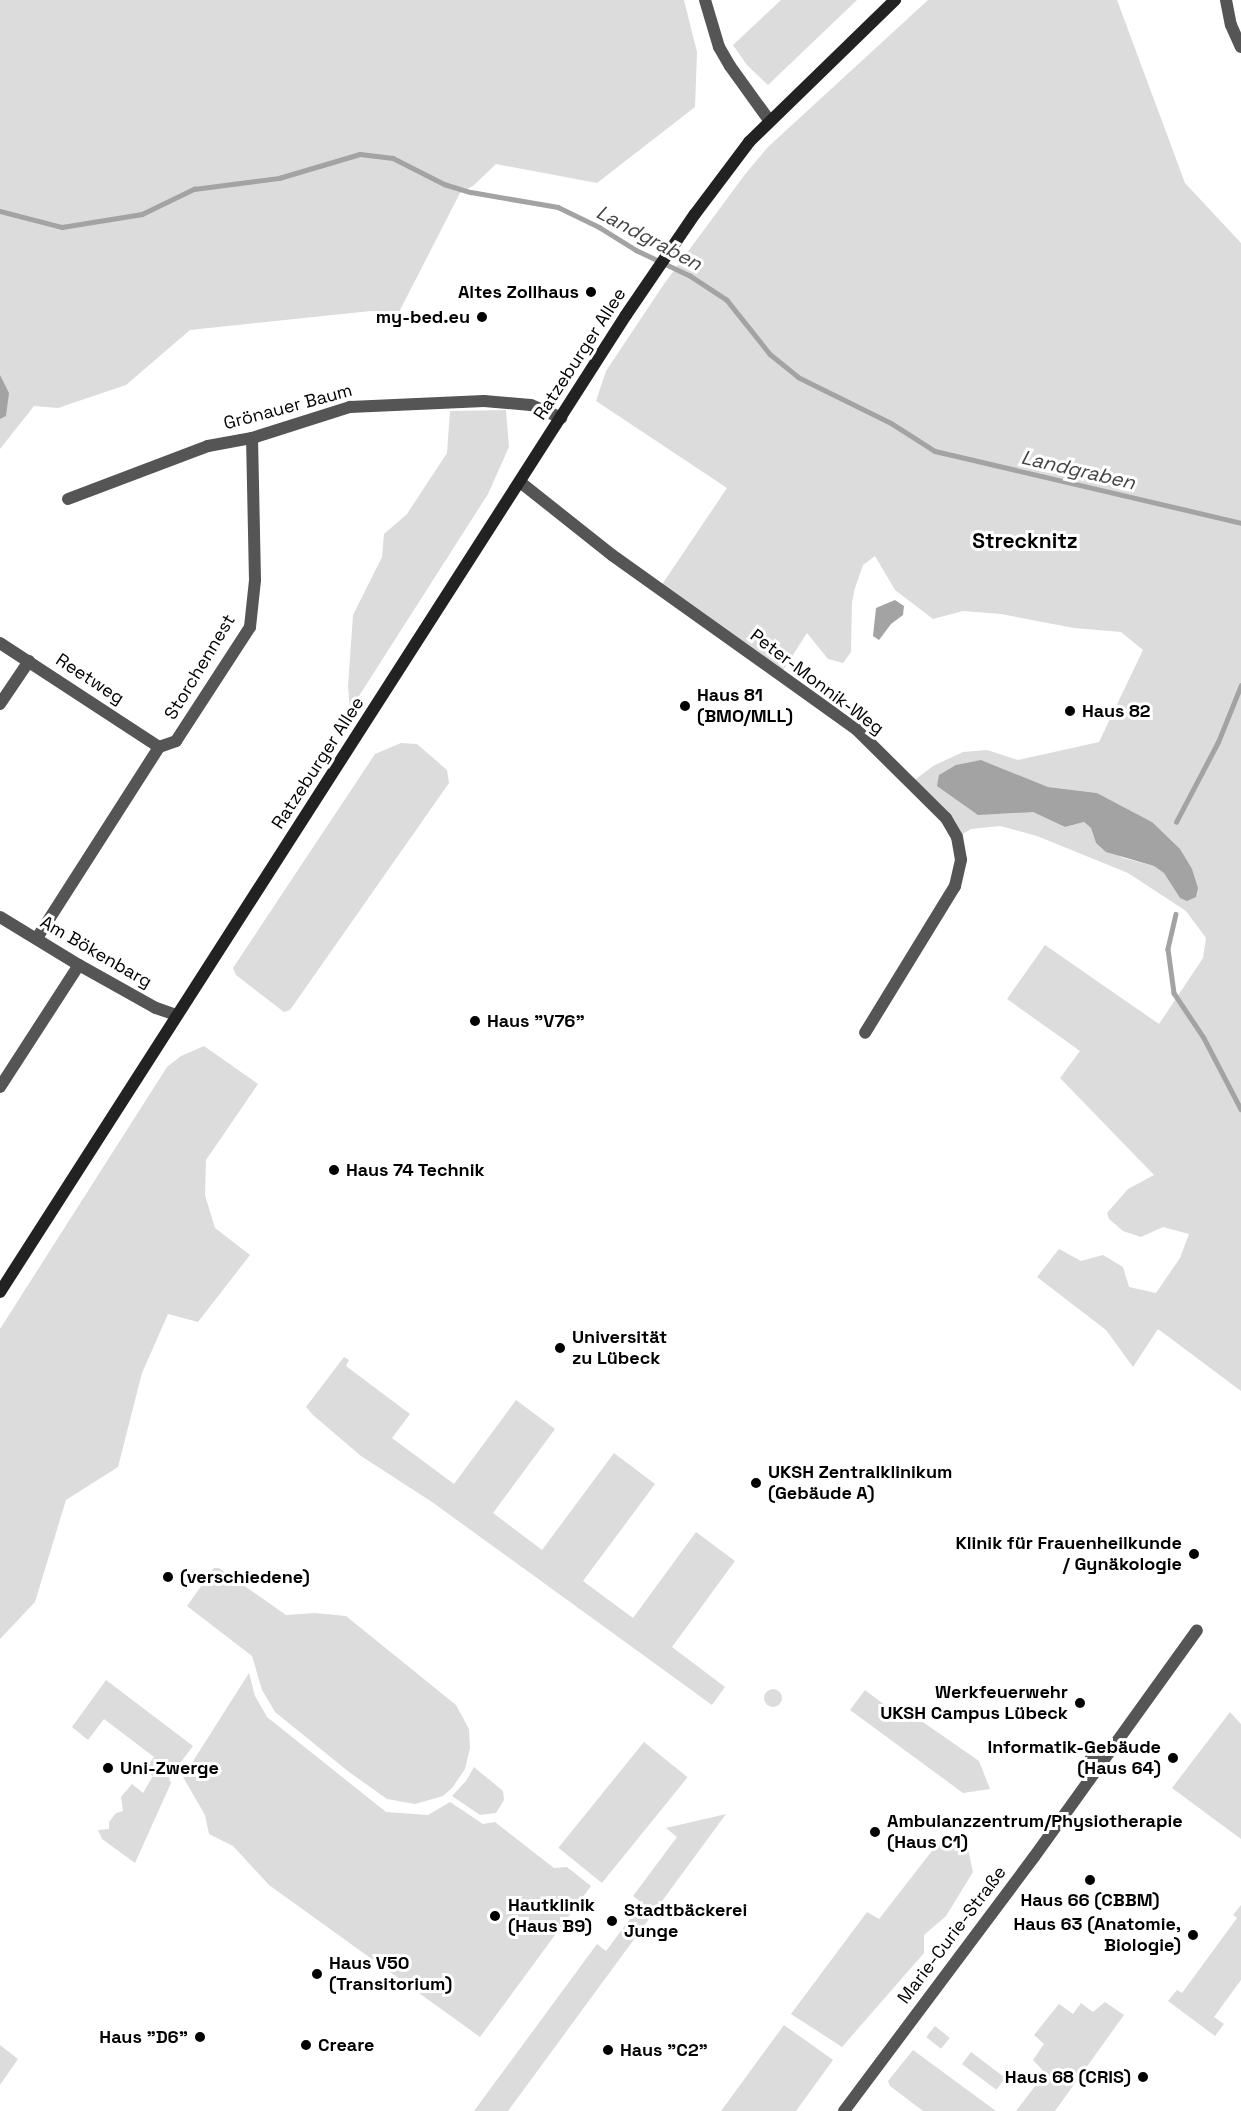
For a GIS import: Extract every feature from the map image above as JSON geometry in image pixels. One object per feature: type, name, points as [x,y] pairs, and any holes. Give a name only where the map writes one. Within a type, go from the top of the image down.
[{"type":"main road","name":"Ratzeburger Allee","points":[[0,1292],[667,254],[749,142],[769,120],[895,0]]},
{"type":"street","points":[[705,0],[719,47],[769,120]]},
{"type":"street","points":[[1226,0],[1231,25],[1241,47]]},
{"type":"street","name":"Grönauer Baum","points":[[68,499],[208,446],[252,438],[350,407],[484,401],[531,405],[561,418]]},
{"type":"street","name":"Storchennest","points":[[37,938],[159,747],[176,741],[250,627],[255,580],[252,438]]},
{"type":"street","name":"Peter-Monnik-Weg","points":[[520,483],[612,555],[857,730],[946,818],[957,837],[962,860],[955,886],[865,1033]]},
{"type":"street","name":"Reetweg","points":[[0,643],[159,747]]},
{"type":"street","points":[[0,704],[29,661]]},
{"type":"street","name":"Am Bökenbarg","points":[[0,917],[79,965],[156,1008],[176,1016]]},
{"type":"street","points":[[0,1087],[79,965]]},
{"type":"street","name":"Marie-Curie-Straße","points":[[844,2111],[1197,1630]]},
{"type":"shaded area","points":[[0,0],[684,0],[697,52],[695,107],[597,183],[496,164],[473,186],[460,193],[398,314],[371,311],[190,330],[126,385],[58,408],[34,406],[0,449]]},
{"type":"shaded area","points":[[781,0],[857,0],[768,85],[747,65],[733,45]]},
{"type":"shaded area","points":[[928,0],[1117,0],[1185,183],[1241,243],[1241,1391],[1158,1329],[1133,1367],[1106,1330],[1037,1277],[1059,1249],[1081,1261],[1103,1255],[1123,1267],[1129,1287],[1156,1293],[1180,1258],[1189,1234],[1163,1227],[1141,1237],[1123,1231],[1109,1219],[1107,1213],[1128,1189],[1154,1175],[1060,1078],[1080,1051],[1007,999],[1045,945],[1159,1024],[1203,958],[1206,938],[1186,911],[1128,873],[1037,836],[1000,826],[971,829],[959,836],[912,782],[933,766],[963,752],[987,750],[1018,760],[1099,742],[1143,650],[1121,632],[1074,628],[1001,614],[963,611],[933,619],[895,590],[875,556],[863,565],[855,588],[852,602],[851,652],[843,663],[828,659],[807,633],[780,675],[659,589],[727,488],[596,401],[606,371],[664,284],[746,173],[768,147]],"holes":[[[981,760],[1048,787],[1097,793],[1152,822],[1180,898],[1164,872],[1154,866],[1123,858],[1096,843],[1091,828],[1084,822],[1065,827],[1033,812]]]},
{"type":"shaded area","points":[[0,375],[9,393],[6,416],[0,419]]},
{"type":"shaded area","points":[[506,410],[509,447],[488,494],[350,710],[348,686],[353,615],[382,557],[384,534],[407,514],[447,453],[450,411]]},
{"type":"shaded area","points":[[895,600],[904,606],[903,615],[891,624],[879,640],[873,636],[876,608]]},
{"type":"shaded area","points":[[401,743],[417,744],[447,770],[449,783],[290,1010],[284,1012],[236,975],[233,968],[375,754]]},
{"type":"shaded area","points":[[981,760],[1048,787],[1097,793],[1152,822],[1180,849],[1192,869],[1198,888],[1196,897],[1187,901],[1180,898],[1164,873],[1154,866],[1106,852],[1096,843],[1091,828],[1084,822],[1065,827],[1033,812],[978,815],[937,786],[939,775],[956,765]]},
{"type":"shaded area","points":[[204,1046],[258,1084],[206,1160],[205,1195],[215,1228],[250,1255],[198,1322],[168,1314],[142,1373],[118,1467],[66,1500],[35,1602],[0,1639],[0,1329],[167,1067],[181,1056]]},
{"type":"shaded area","points":[[344,1357],[349,1360],[346,1366],[410,1414],[392,1438],[454,1484],[516,1400],[555,1429],[493,1513],[542,1550],[614,1453],[655,1484],[583,1581],[633,1618],[696,1532],[735,1561],[672,1647],[725,1687],[712,1705],[432,1502],[361,1456],[313,1415],[306,1407]]},
{"type":"shaded area","points":[[214,1568],[219,1568],[286,1615],[315,1613],[346,1616],[456,1705],[469,1729],[470,1748],[465,1769],[452,1788],[443,1796],[415,1804],[387,1799],[349,1772],[275,1712],[262,1690],[252,1656],[187,1606]]},
{"type":"shaded area","points":[[249,1673],[255,1696],[267,1717],[386,1812],[428,1815],[450,1802],[483,1824],[495,1822],[554,1868],[567,1867],[591,1886],[480,2037],[269,1885],[233,1846],[209,1834],[205,1815],[183,1777]]},
{"type":"shaded area","points":[[106,1680],[193,1746],[169,1778],[171,1783],[135,1863],[102,1839],[98,1830],[109,1829],[109,1822],[116,1813],[123,1811],[121,1797],[132,1784],[143,1793],[153,1776],[145,1769],[154,1757],[104,1719],[88,1740],[72,1727]]},
{"type":"shaded area","points":[[773,1689],[779,1692],[782,1698],[779,1704],[773,1707],[767,1704],[764,1698],[767,1692]]},
{"type":"shaded area","points":[[865,1690],[902,1718],[907,1711],[979,1761],[990,1789],[963,1793],[850,1710]]},
{"type":"shaded area","points":[[1230,1712],[1241,1724],[1241,1839],[1172,1788]]},
{"type":"shaded area","points":[[644,1742],[688,1777],[602,1883],[558,1848]]},
{"type":"shaded area","points":[[474,1767],[503,1791],[504,1800],[496,1813],[480,1815],[452,1796],[466,1781]]},
{"type":"shaded area","points":[[726,1814],[508,2111],[474,2111],[597,1944],[606,1951],[642,1903],[633,1896],[677,1837],[666,1828]]},
{"type":"shaded area","points":[[942,1838],[959,1838],[968,1849],[973,1872],[946,1916],[924,1935],[924,1953],[842,2047],[791,2014],[867,1912],[879,1919]]},
{"type":"shaded area","points":[[1241,1905],[1241,1980],[1214,2017],[1224,2024],[1215,2036],[1168,2001],[1177,1990],[1182,1993],[1237,1918],[1233,1915]]},
{"type":"shaded area","points":[[1105,2002],[1124,2015],[1055,2111],[1016,2111],[1045,2073],[1033,2060],[1044,2044],[1034,2035],[1059,2004],[1073,2014],[1081,2003],[1093,2012]]},
{"type":"shaded area","points":[[784,2025],[833,2060],[796,2111],[721,2111]]},
{"type":"shaded area","points":[[935,2026],[950,2038],[941,2049],[926,2037]]},
{"type":"shaded area","points":[[0,2045],[18,2059],[0,2085]]},
{"type":"shaded area","points":[[913,2050],[996,2111],[923,2111],[890,2086],[888,2081]]},
{"type":"shaded area","points":[[971,2052],[1005,2078],[996,2090],[962,2064]]},
{"type":"waterway","name":"Landgraben","points":[[0,211],[62,227],[142,214],[194,189],[279,178],[360,154],[393,158],[444,184],[471,192],[558,207],[599,227],[636,250],[689,275],[727,300],[770,354],[798,377],[891,423],[935,451],[1241,523]]},
{"type":"waterway","points":[[1176,822],[1218,742],[1241,685]]},
{"type":"waterway","points":[[1176,914],[1168,949],[1174,993],[1204,1038],[1241,1109]]},
{"type":"place","name":"Altes Zollhaus","points":[[591,292]]},
{"type":"place","name":"my-bed.eu","points":[[482,317]]},
{"type":"place","name":"Haus 81 (BMO/MLL)","points":[[685,706]]},
{"type":"place","name":"Haus 82","points":[[1070,711]]},
{"type":"place","name":"Haus \"V76\"","points":[[475,1021]]},
{"type":"place","name":"Haus 74 Technik","points":[[334,1170]]},
{"type":"place","name":"Universität zu Lübeck","points":[[560,1348]]},
{"type":"place","name":"UKSH Zentralklinikum (Gebäude A)","points":[[756,1483]]},
{"type":"place","name":"Klinik für Frauenheilkunde / Gynäkologie","points":[[1194,1554]]},
{"type":"place","name":"(verschiedene)","points":[[168,1577]]},
{"type":"place","name":"Werkfeuerwehr UKSH Campus Lübeck","points":[[1080,1703]]},
{"type":"place","name":"Informatik-Gebäude (Haus 64)","points":[[1173,1758]]},
{"type":"place","name":"Uni-Zwerge","points":[[108,1768]]},
{"type":"place","name":"Ambulanzzentrum/Physiotherapie (Haus C1)","points":[[875,1832]]},
{"type":"place","name":"Haus 66 (CBBM)","points":[[1090,1880]]},
{"type":"place","name":"Hautklinik (Haus B9)","points":[[495,1916]]},
{"type":"place","name":"Stadtbäckerei Junge","points":[[612,1921]]},
{"type":"place","name":"Haus 63 (Anatomie, Biologie)","points":[[1193,1935]]},
{"type":"place","name":"Haus V50 (Transitorium)","points":[[317,1974]]},
{"type":"place","name":"Haus \"D6\"","points":[[200,2037]]},
{"type":"place","name":"Creare","points":[[306,2045]]},
{"type":"place","name":"Haus \"C2\"","points":[[608,2050]]},
{"type":"place","name":"Haus 68 (CRIS)","points":[[1143,2077]]},
{"type":"district","name":"Strecknitz","points":[[1025,541]]}]
